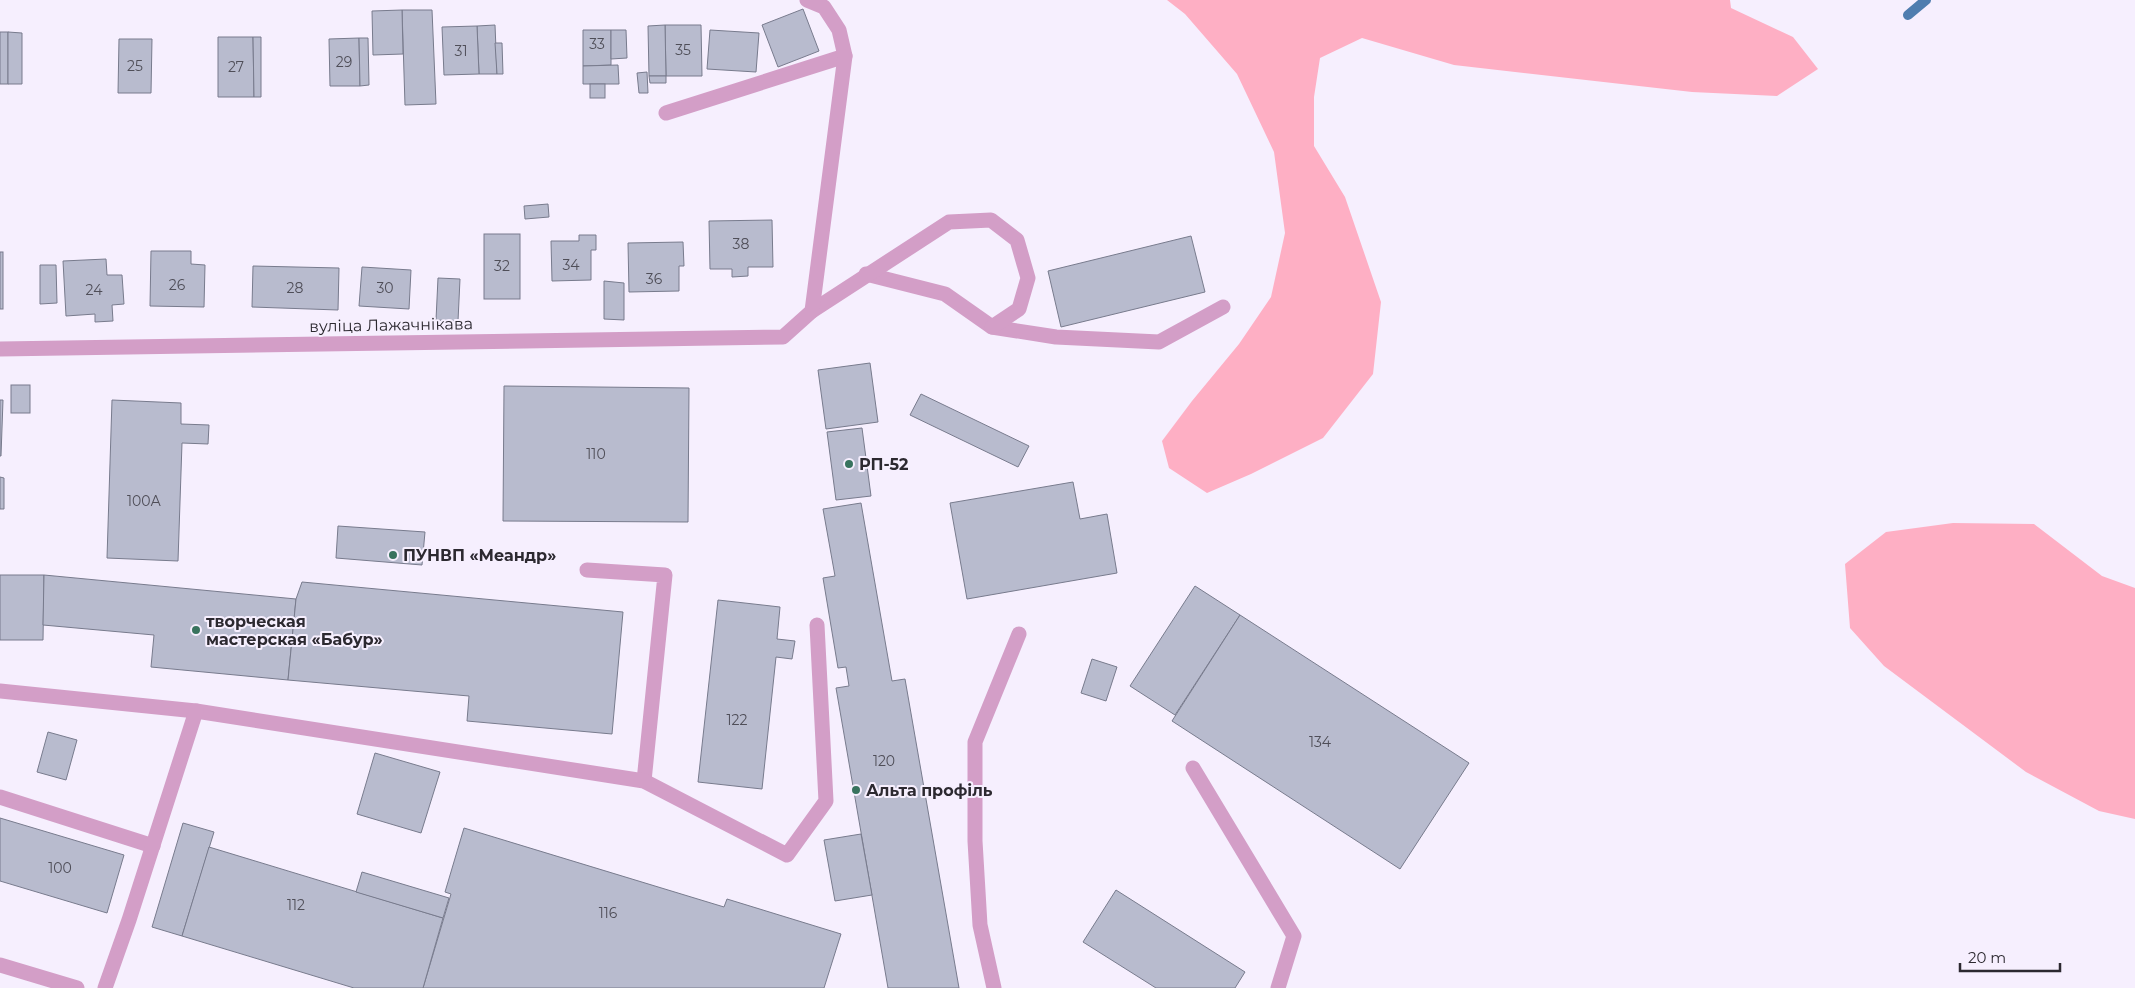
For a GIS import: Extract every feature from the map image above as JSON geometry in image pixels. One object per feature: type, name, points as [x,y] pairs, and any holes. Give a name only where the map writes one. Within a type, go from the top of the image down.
[{"type":"street","points":[[808,0],[824,7],[839,30],[845,56],[812,311]]},
{"type":"street","points":[[666,113],[845,56]]},
{"type":"street","points":[[812,311],[948,222],[991,220],[1017,240],[1028,278],[1018,309],[992,327]]},
{"type":"street","points":[[866,274],[945,294],[992,327],[1056,337],[1159,342],[1222,307]]},
{"type":"street","name":"вуліца Лажачнікава","points":[[0,349],[784,336],[812,311]]},
{"type":"street","points":[[587,570],[665,575],[644,781]]},
{"type":"street","points":[[0,691],[196,711],[644,781],[787,855],[826,801],[817,625]]},
{"type":"street","points":[[994,988],[980,925],[975,841],[975,742],[1019,634]]},
{"type":"street","points":[[105,988],[196,711]]},
{"type":"street","points":[[1193,768],[1294,936],[1278,988]]},
{"type":"street","points":[[0,797],[153,846]]},
{"type":"street","points":[[0,965],[77,988]]},
{"type":"shaded area","points":[[1167,0],[1730,0],[1731,8],[1793,37],[1818,69],[1777,96],[1692,92],[1454,65],[1362,38],[1320,58],[1314,97],[1314,146],[1345,197],[1381,302],[1373,374],[1323,438],[1251,474],[1207,493],[1169,468],[1162,441],[1239,344],[1271,297],[1285,233],[1274,152],[1237,74],[1185,14]]},
{"type":"shaded area","points":[[1953,523],[2034,524],[2102,576],[2135,588],[2135,819],[2099,811],[2026,772],[1884,666],[1850,628],[1845,564],[1886,532]]},
{"type":"building","points":[[803,9],[819,51],[778,67],[762,25]]},
{"type":"building","points":[[402,10],[432,10],[436,104],[405,105]]},
{"type":"building","points":[[402,10],[403,54],[373,55],[372,11]]},
{"type":"building","points":[[495,25],[497,74],[479,74],[477,26]]},
{"type":"building","points":[[665,25],[701,25],[702,76],[666,76]]},
{"type":"building","points":[[665,25],[666,76],[649,76],[648,26]]},
{"type":"building","points":[[477,26],[479,74],[444,75],[442,27]]},
{"type":"building","points":[[583,30],[611,30],[611,65],[583,66]]},
{"type":"building","points":[[611,30],[626,30],[627,58],[611,59]]},
{"type":"building","points":[[710,30],[759,33],[756,72],[707,69]]},
{"type":"building","points":[[0,32],[8,32],[8,84],[0,84]]},
{"type":"building","points":[[8,32],[22,33],[22,84],[8,84]]},
{"type":"building","points":[[218,37],[253,37],[254,97],[218,97]]},
{"type":"building","points":[[253,37],[261,37],[261,97],[254,97]]},
{"type":"building","points":[[359,38],[360,86],[330,86],[329,39]]},
{"type":"building","points":[[359,38],[368,38],[369,85],[360,86]]},
{"type":"building","points":[[119,39],[152,39],[151,93],[118,93]]},
{"type":"building","points":[[495,43],[502,43],[503,74],[497,74]]},
{"type":"building","points":[[618,65],[619,84],[583,84],[583,66]]},
{"type":"building","points":[[647,72],[648,93],[639,93],[637,73]]},
{"type":"building","points":[[649,76],[666,76],[666,83],[650,83]]},
{"type":"building","points":[[590,84],[605,84],[605,98],[590,98]]},
{"type":"building","points":[[548,204],[549,217],[525,219],[524,206]]},
{"type":"building","points":[[772,220],[773,267],[748,267],[748,276],[732,277],[732,269],[710,269],[709,221]]},
{"type":"building","points":[[484,234],[520,234],[520,299],[484,299]]},
{"type":"building","points":[[579,235],[596,235],[596,250],[591,250],[591,280],[552,281],[551,241],[579,241]]},
{"type":"building","points":[[1191,236],[1205,292],[1061,327],[1048,271]]},
{"type":"building","points":[[683,242],[684,266],[679,266],[679,291],[629,292],[628,243]]},
{"type":"building","points":[[151,251],[191,251],[191,264],[205,265],[204,307],[150,306]]},
{"type":"building","points":[[0,252],[3,252],[3,309],[0,309]]},
{"type":"building","points":[[106,259],[107,275],[122,275],[124,304],[112,305],[113,321],[95,322],[95,314],[66,316],[63,261]]},
{"type":"building","points":[[40,265],[56,265],[57,303],[40,304]]},
{"type":"building","points":[[253,266],[339,268],[338,310],[252,307]]},
{"type":"building","points":[[362,267],[411,270],[409,309],[359,306]]},
{"type":"building","points":[[438,278],[460,279],[458,321],[436,320]]},
{"type":"building","points":[[604,281],[624,283],[624,320],[604,319]]},
{"type":"building","points":[[870,363],[878,422],[826,429],[818,370]]},
{"type":"building","points":[[11,385],[30,385],[30,413],[11,413]]},
{"type":"building","points":[[504,386],[689,388],[688,522],[503,521]]},
{"type":"building","points":[[921,394],[1029,446],[1018,467],[910,415]]},
{"type":"building","points":[[0,400],[3,400],[1,456],[0,456]]},
{"type":"building","points":[[112,400],[181,403],[181,424],[209,425],[208,444],[182,443],[178,561],[107,558]]},
{"type":"building","name":"РП-52","points":[[862,428],[871,496],[836,500],[827,432]]},
{"type":"building","points":[[0,477],[4,478],[4,509],[0,509]]},
{"type":"building","points":[[1073,482],[1080,519],[1107,514],[1117,573],[967,599],[950,503]]},
{"type":"building","points":[[861,503],[892,681],[905,679],[959,988],[888,988],[836,688],[849,686],[846,667],[838,668],[823,578],[835,576],[823,509]]},
{"type":"building","points":[[338,526],[425,532],[422,565],[336,558]]},
{"type":"building","points":[[0,575],[44,575],[43,640],[0,640]]},
{"type":"building","name":"творческая мастерская «Бабур»","points":[[44,575],[296,599],[288,680],[151,667],[154,635],[43,625]]},
{"type":"building","points":[[302,582],[623,612],[612,734],[467,721],[469,696],[288,680],[296,599]]},
{"type":"building","points":[[1195,586],[1240,615],[1175,715],[1130,686]]},
{"type":"building","points":[[718,600],[780,607],[777,639],[795,641],[792,659],[776,657],[762,789],[698,782]]},
{"type":"building","points":[[1240,615],[1469,763],[1400,869],[1172,721]]},
{"type":"building","points":[[1092,659],[1117,667],[1106,701],[1081,693]]},
{"type":"building","points":[[48,732],[77,740],[66,780],[37,772]]},
{"type":"building","points":[[375,753],[440,772],[421,833],[357,814]]},
{"type":"building","points":[[0,818],[124,855],[107,913],[0,881]]},
{"type":"building","points":[[183,823],[214,832],[182,936],[152,927]]},
{"type":"building","points":[[464,828],[724,907],[727,899],[841,934],[824,988],[423,988],[451,894],[445,892]]},
{"type":"building","points":[[861,834],[872,895],[835,901],[824,840]]},
{"type":"building","points":[[209,847],[443,918],[423,988],[354,988],[182,936]]},
{"type":"building","points":[[362,872],[449,898],[443,918],[356,892]]},
{"type":"building","points":[[1116,890],[1245,972],[1235,988],[1156,988],[1083,942]]},
{"type":"waterway","points":[[1908,15],[1926,0]]},
{"type":"place","name":"РП-52","points":[[849,464]]},
{"type":"place","name":"ПУНВП «Меандр»","points":[[393,555]]},
{"type":"place","name":"творческая мастерская «Бабур»","points":[[196,630]]},
{"type":"place","name":"Альта профіль","points":[[856,790]]}]
